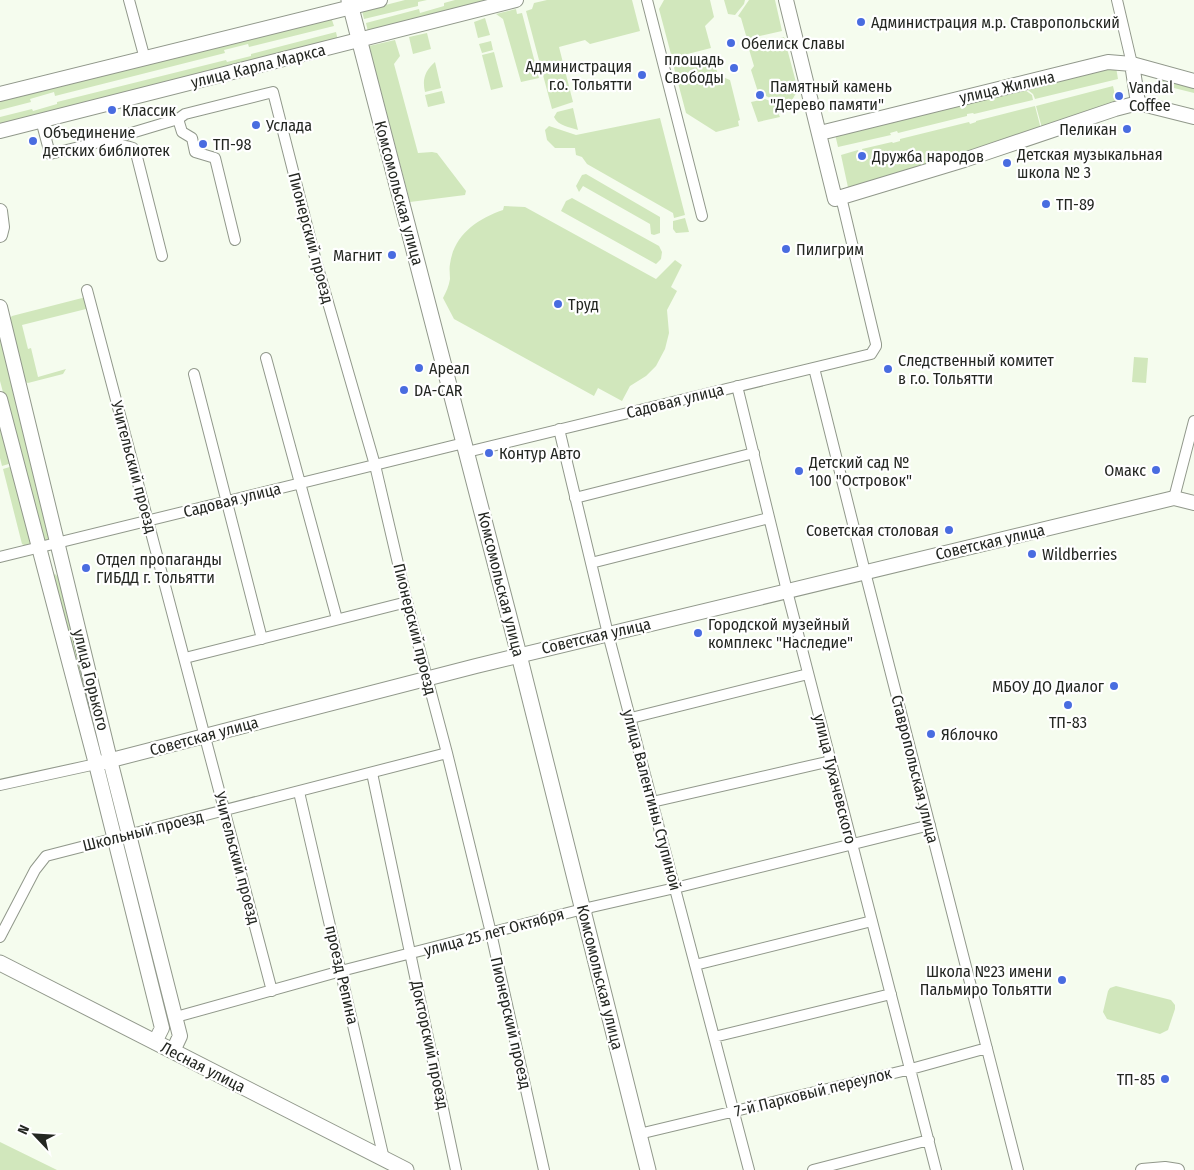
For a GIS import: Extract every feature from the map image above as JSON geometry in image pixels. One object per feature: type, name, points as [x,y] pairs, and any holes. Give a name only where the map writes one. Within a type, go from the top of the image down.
[{"type":"main road","points":[[0,94],[350,4],[380,0]]},
{"type":"main road","name":"улица Карла Маркса","points":[[0,131],[516,0]]},
{"type":"main road","points":[[786,0],[838,198],[964,160],[1138,103],[1194,117]]},
{"type":"main road","name":"Комсомольская улица","points":[[350,4],[466,447],[584,909],[648,1170]]},
{"type":"main road","name":"улица Жилина","points":[[820,133],[1108,62],[1132,64],[1194,81]]},
{"type":"main road","points":[[1132,64],[1138,103]]},
{"type":"main road","points":[[0,211],[2,227],[0,235]]},
{"type":"main road","name":"улица Горького","points":[[0,306],[110,760],[176,1017],[180,1036],[173,1051]]},
{"type":"main road","name":"улица Горького","points":[[0,402],[96,764],[162,1028],[155,1042]]},
{"type":"main road","name":"Советская улица","points":[[96,764],[519,655],[1174,498],[1194,503]]},
{"type":"main road","name":"Лесная улица","points":[[0,963],[406,1170]]},
{"type":"street","points":[[129,0],[145,58]]},
{"type":"street","points":[[647,0],[702,216]]},
{"type":"street","points":[[1117,0],[1132,64]]},
{"type":"street","name":"Пионерский проезд","points":[[178,119],[185,114],[274,92],[316,261],[375,465],[407,602],[447,753],[491,933],[544,1170]]},
{"type":"street","points":[[41,120],[50,154],[108,140],[178,119],[182,132],[192,138],[194,152],[215,158],[235,240]]},
{"type":"street","points":[[108,140],[114,145],[133,148],[162,256]]},
{"type":"street","name":"Садовая улица","points":[[0,557],[375,465],[559,430],[871,354],[876,344],[838,198]]},
{"type":"street","name":"Учительский проезд","points":[[87,290],[272,991]]},
{"type":"street","points":[[266,358],[337,619]]},
{"type":"street","name":"Ставропольская улица","points":[[814,368],[1018,1170]]},
{"type":"street","points":[[194,374],[225,502],[262,639]]},
{"type":"street","name":"улица Тухачевского","points":[[737,386],[808,674],[936,1170]]},
{"type":"street","points":[[1174,498],[1194,421]]},
{"type":"street","name":"улица Валентины Ступиной","points":[[559,430],[608,634],[749,1170]]},
{"type":"street","points":[[575,498],[754,453]]},
{"type":"street","points":[[591,564],[769,518]]},
{"type":"street","points":[[185,658],[407,602]]},
{"type":"street","points":[[631,718],[808,674]]},
{"type":"street","name":"Школьный проезд","points":[[0,937],[35,870],[46,856],[447,753]]},
{"type":"street","points":[[652,802],[831,761]]},
{"type":"street","name":"Советская улица","points":[[0,785],[96,764]]},
{"type":"street","name":"Докторский проезд","points":[[372,773],[456,1170]]},
{"type":"street","name":"проезд Репина","points":[[299,792],[384,1159]]},
{"type":"street","name":"улица 25 лет Октября","points":[[176,1017],[341,971],[584,909],[930,825]]},
{"type":"street","points":[[695,965],[872,921]]},
{"type":"street","points":[[714,1037],[891,994]]},
{"type":"street","name":"7-й Парковый переулок","points":[[639,1134],[911,1069],[987,1048]]},
{"type":"street","points":[[813,1170],[929,1140]]},
{"type":"street","points":[[1142,1170],[1165,1168],[1178,1170]]},
{"type":"green space","points":[[405,0],[427,0],[418,2],[418,6],[364,19],[362,11]]},
{"type":"green space","points":[[455,0],[493,0],[368,32],[366,23],[419,9],[420,13],[444,6],[444,3]]},
{"type":"green space","points":[[547,0],[632,0],[640,31],[590,44],[585,40],[559,47],[573,102],[552,109],[526,11],[532,9],[534,3]]},
{"type":"green space","points":[[664,0],[710,0],[714,17],[705,26],[711,48],[672,58],[659,9]]},
{"type":"green space","points":[[724,0],[745,0],[735,15],[728,14]]},
{"type":"green space","points":[[749,0],[775,0],[782,31],[747,39],[741,18],[738,16]]},
{"type":"green space","points":[[516,9],[517,14],[522,13],[539,78],[521,82],[503,19],[496,14]]},
{"type":"green space","points":[[331,17],[334,26],[249,47],[248,44],[224,50],[225,53],[55,96],[54,92],[30,99],[31,102],[0,110],[0,100]]},
{"type":"green space","points":[[485,18],[490,35],[478,38],[474,22]]},
{"type":"green space","points":[[336,32],[338,41],[0,126],[0,117],[32,109],[33,111],[57,104],[57,102],[226,60],[227,62],[251,56],[251,54]]},
{"type":"green space","points":[[427,33],[431,49],[413,54],[409,37]]},
{"type":"green space","points":[[784,37],[798,90],[783,115],[776,101],[758,92],[751,70],[754,66],[748,46]]},
{"type":"green space","points":[[395,40],[400,56],[394,64],[418,153],[437,153],[466,191],[465,195],[410,202],[369,46]]},
{"type":"green space","points":[[491,41],[493,50],[482,53],[479,44]]},
{"type":"green space","points":[[494,52],[503,87],[491,90],[482,55]]},
{"type":"green space","points":[[712,54],[718,75],[730,80],[740,120],[738,121],[739,126],[716,132],[686,113],[673,64]]},
{"type":"green space","points":[[435,62],[441,88],[425,92],[425,76]]},
{"type":"green space","points":[[1116,67],[1118,79],[1035,99],[1033,94],[1024,87]]},
{"type":"green space","points":[[1160,77],[1194,86],[1194,93],[1158,84]]},
{"type":"green space","points":[[1113,86],[1116,99],[1122,98],[1122,100],[1042,128],[1036,106]]},
{"type":"green space","points":[[1022,88],[1032,95],[1033,100],[967,114],[967,116],[898,133],[897,131],[890,133],[891,135],[838,147],[835,134]]},
{"type":"green space","points":[[442,91],[445,103],[428,107],[425,95]]},
{"type":"green space","points":[[765,99],[773,102],[780,117],[758,122],[751,102]]},
{"type":"green space","points":[[1035,106],[1041,129],[849,192],[841,155],[858,150],[860,155],[856,156],[857,161],[868,159],[867,153],[863,154],[862,149],[893,143],[900,141],[900,139],[969,122],[970,124]]},
{"type":"green space","points":[[573,108],[578,130],[561,124],[554,117],[557,112]]},
{"type":"green space","points":[[660,118],[685,215],[674,218],[673,213],[587,164],[582,157],[576,155],[575,148],[555,148],[547,140],[545,130],[549,126],[576,135]]},
{"type":"green space","points":[[586,174],[660,217],[660,233],[651,234],[650,224],[583,186],[579,192],[576,186],[582,175]]},
{"type":"green space","points":[[572,198],[659,246],[662,252],[661,259],[656,264],[561,211],[566,201]]},
{"type":"green space","name":"Труд","points":[[504,206],[525,207],[656,279],[675,260],[682,265],[671,287],[677,291],[667,310],[669,333],[665,349],[656,366],[646,376],[630,386],[622,401],[598,388],[594,396],[454,319],[443,298],[450,282],[452,254],[456,245],[468,230],[484,218],[503,210]]},
{"type":"green space","points":[[685,218],[689,232],[676,233],[673,229],[673,221]]},
{"type":"green space","points":[[86,297],[90,308],[22,325],[28,349],[31,348],[38,377],[66,369],[63,374],[28,383],[23,381],[8,320],[12,316]]},
{"type":"green space","points":[[0,328],[50,537],[46,541],[42,538],[0,381]]},
{"type":"green space","points":[[1134,357],[1148,358],[1146,383],[1132,382]]},
{"type":"green space","points":[[0,412],[12,463],[2,466],[0,458]]},
{"type":"green space","points":[[13,466],[32,543],[26,546],[22,544],[3,469]]},
{"type":"green space","points":[[55,574],[58,577],[104,756],[101,759],[52,576]]},
{"type":"green space","points":[[123,845],[125,845],[169,1017],[167,1019]]},
{"type":"green space","points":[[1116,986],[1171,1000],[1175,1005],[1175,1009],[1168,1030],[1160,1034],[1107,1019],[1103,1012],[1108,991]]},
{"type":"green space","points":[[0,1142],[57,1170],[0,1170]]},
{"type":"place","name":"Администрация м.р. Ставропольский","points":[[861,22]]},
{"type":"place","name":"Обелиск Славы","points":[[731,43]]},
{"type":"place","name":"площадь Свободы","points":[[734,68]]},
{"type":"place","name":"Администрация г.о. Тольятти","points":[[642,75]]},
{"type":"place","name":"Памятный камень \"Дерево памяти\"","points":[[760,95]]},
{"type":"place","name":"Vandal Coffee","points":[[1119,96]]},
{"type":"place","name":"Классик","points":[[112,110]]},
{"type":"place","name":"Услада","points":[[256,125]]},
{"type":"place","name":"Пеликан","points":[[1127,129]]},
{"type":"place","name":"Объединение детских библиотек","points":[[33,141]]},
{"type":"place","name":"ТП-98","points":[[203,144]]},
{"type":"place","name":"Дружба народов","points":[[862,156]]},
{"type":"place","name":"Детская музыкальная школа № 3","points":[[1007,163]]},
{"type":"place","name":"ТП-89","points":[[1046,204]]},
{"type":"place","name":"Пилигрим","points":[[786,249]]},
{"type":"place","name":"Магнит","points":[[392,255]]},
{"type":"place","name":"Труд","points":[[558,304]]},
{"type":"place","name":"Ареал","points":[[419,368]]},
{"type":"place","name":"Следственный комитет в г.о. Тольятти","points":[[888,369]]},
{"type":"place","name":"DA-CAR","points":[[404,390]]},
{"type":"place","name":"Контур Авто","points":[[489,453]]},
{"type":"place","name":"Омакс","points":[[1156,470]]},
{"type":"place","name":"Детский сад № 100 \"Островок\"","points":[[799,471]]},
{"type":"place","name":"Советская столовая","points":[[949,530]]},
{"type":"place","name":"Wildberries","points":[[1032,554]]},
{"type":"place","name":"Отдел пропаганды ГИБДД г. Тольятти","points":[[86,568]]},
{"type":"place","name":"Городской музейный комплекс \"Наследие\"","points":[[698,633]]},
{"type":"place","name":"МБОУ ДО Диалог","points":[[1114,686]]},
{"type":"place","name":"ТП-83","points":[[1068,705]]},
{"type":"place","name":"Яблочко","points":[[931,734]]},
{"type":"place","name":"Школа №23 имени Пальмиро Тольятти","points":[[1062,980]]},
{"type":"place","name":"ТП-85","points":[[1165,1079]]}]
